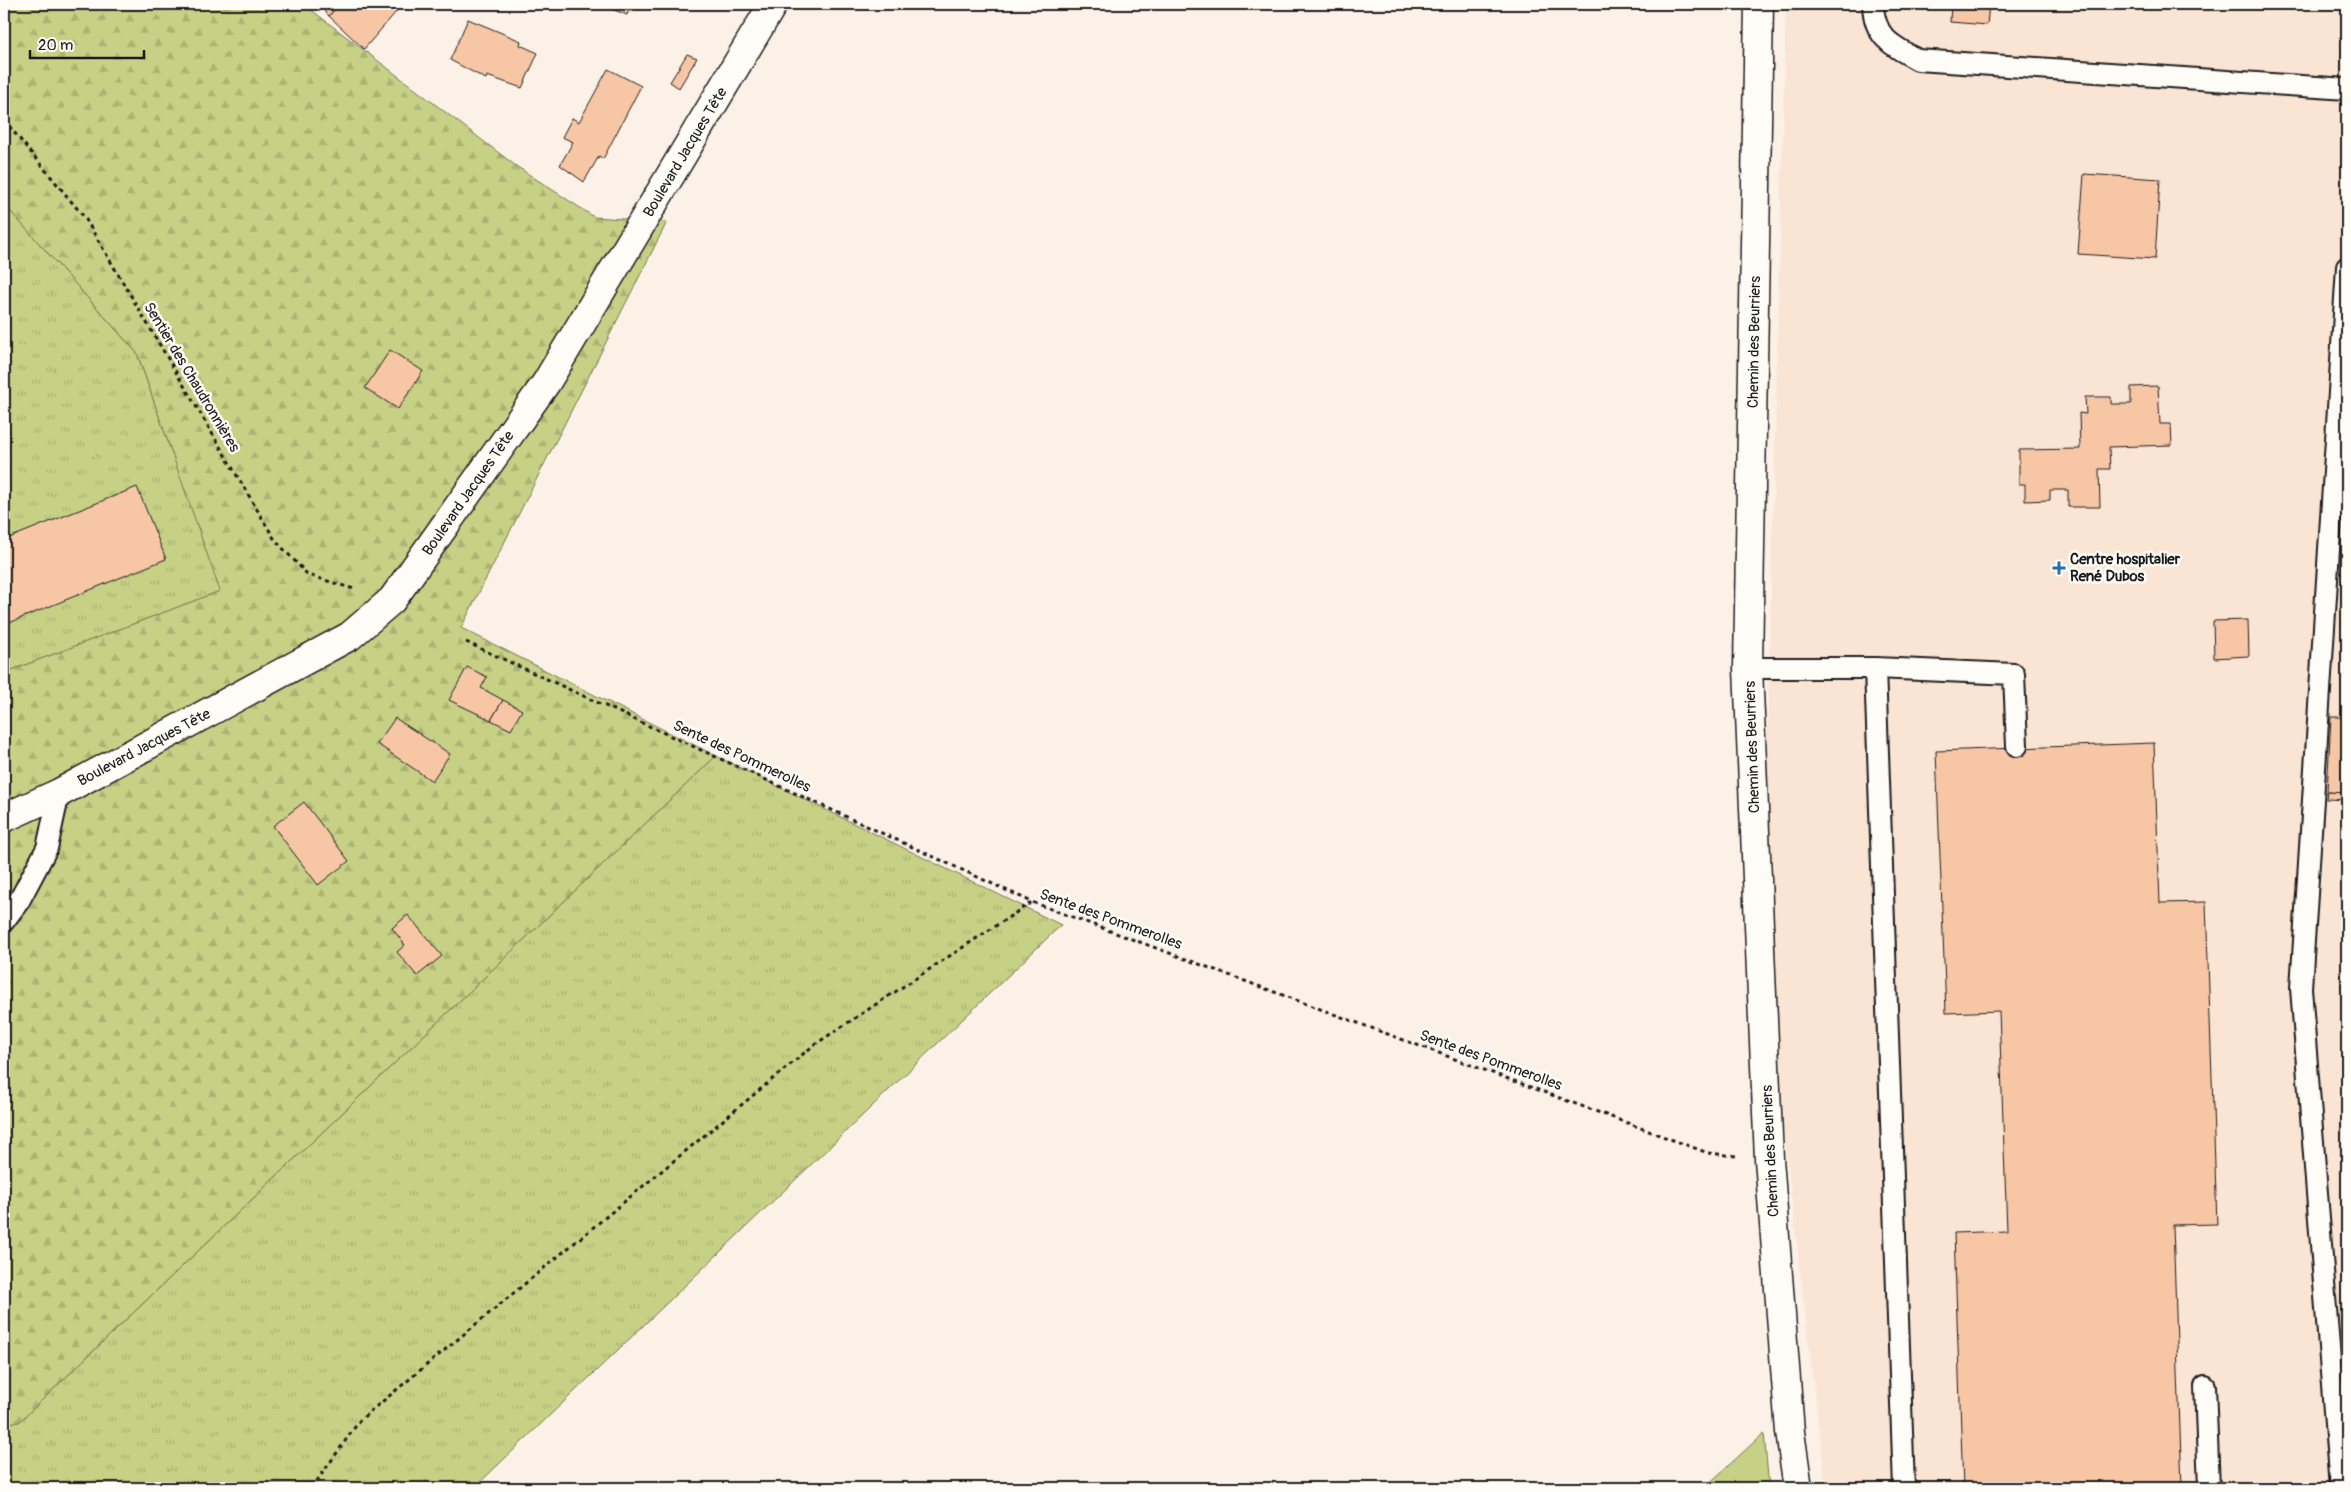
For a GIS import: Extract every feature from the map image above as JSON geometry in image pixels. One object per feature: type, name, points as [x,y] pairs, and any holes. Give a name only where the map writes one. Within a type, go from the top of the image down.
[{"type":"street","name":"Boulevard Jacques Tête","points":[[4,818],[59,793],[350,636],[392,600],[546,383],[773,4]]},
{"type":"street","name":"Chemin des Beurriers","points":[[1759,4],[1748,668],[1769,1159],[1790,1432],[1798,1488]]},
{"type":"lane","points":[[1873,4],[1874,22],[1890,44],[1918,60],[2347,89]]},
{"type":"lane","points":[[2340,1488],[2342,1435],[2301,988],[2347,267]]},
{"type":"lane","points":[[1748,668],[1875,668],[2014,674],[2017,746]]},
{"type":"lane","points":[[1875,668],[1904,1488]]},
{"type":"lane","points":[[4,921],[19,901],[47,848],[59,793]]},
{"type":"lane","points":[[2206,1386],[2209,1488]]},
{"type":"path","name":"Sentier des Chaudronnières","points":[[4,120],[85,218],[275,540],[308,575],[392,600]]},
{"type":"path","name":"Sente des Pommerolles","points":[[466,642],[1032,902],[1708,1153],[1769,1159]]},
{"type":"path","points":[[312,1488],[360,1420],[814,1045],[1032,902]]},
{"type":"shaded area","name":"Centre hospitalier René Dubos","points":[[1786,4],[2347,4],[2347,1488],[1826,1488],[1786,1151],[1769,944],[1767,751]]},
{"type":"green space","points":[[4,4],[307,4],[310,9],[516,166],[594,217],[667,222],[461,628],[716,756],[19,1422],[4,1423],[4,673],[220,591],[137,353],[4,204]]},
{"type":"green space","points":[[4,204],[137,353],[221,591],[4,673]]},
{"type":"green space","points":[[716,756],[1061,925],[474,1488],[4,1488],[4,1423],[19,1422]]},
{"type":"green space","points":[[1764,1433],[1769,1488],[1704,1488]]},
{"type":"building","points":[[324,4],[339,4],[329,16],[321,8]]},
{"type":"building","points":[[339,4],[399,4],[396,12],[364,49],[329,16]]},
{"type":"building","points":[[599,4],[631,4],[627,15]]},
{"type":"building","points":[[1951,4],[1989,4],[1987,25],[1950,22]]},
{"type":"building","points":[[468,19],[521,41],[520,45],[538,53],[522,88],[487,76],[486,79],[450,60]]},
{"type":"building","points":[[687,54],[697,58],[679,88],[670,82]]},
{"type":"building","points":[[608,69],[641,86],[603,159],[599,156],[584,182],[560,165],[573,142],[562,137],[572,118],[579,122]]},
{"type":"building","points":[[2084,174],[2160,179],[2155,259],[2078,254]]},
{"type":"building","points":[[390,350],[423,371],[398,409],[365,388]]},
{"type":"building","points":[[2158,386],[2160,424],[2171,424],[2172,445],[2109,447],[2110,469],[2099,469],[2100,507],[2068,507],[2068,490],[2050,490],[2050,500],[2025,501],[2025,484],[2019,484],[2019,450],[2080,449],[2079,413],[2086,414],[2085,397],[2111,397],[2111,404],[2131,404],[2131,387]]},
{"type":"building","points":[[137,487],[166,559],[4,625],[4,540]]},
{"type":"building","points":[[2347,507],[2347,584],[2342,583]]},
{"type":"building","points":[[2248,620],[2249,656],[2214,658],[2213,621]]},
{"type":"building","points":[[467,667],[487,677],[481,688],[503,700],[491,720],[449,700]]},
{"type":"building","points":[[503,700],[522,710],[511,730],[491,720]]},
{"type":"building","points":[[2331,717],[2347,717],[2347,793],[2327,792]]},
{"type":"building","points":[[395,718],[450,754],[432,781],[377,744]]},
{"type":"building","points":[[2154,743],[2160,903],[2206,902],[2217,1224],[2173,1225],[2182,1488],[1963,1488],[1954,1233],[2007,1231],[1999,1011],[1946,1013],[1936,751]]},
{"type":"building","points":[[2327,792],[2347,793],[2347,800],[2326,799]]},
{"type":"building","points":[[304,802],[349,861],[318,885],[273,826]]},
{"type":"building","points":[[408,915],[442,956],[417,976],[397,952],[405,945],[392,928]]},
{"type":"place","name":"Centre hospitalier René Dubos","points":[[2059,568]]}]
